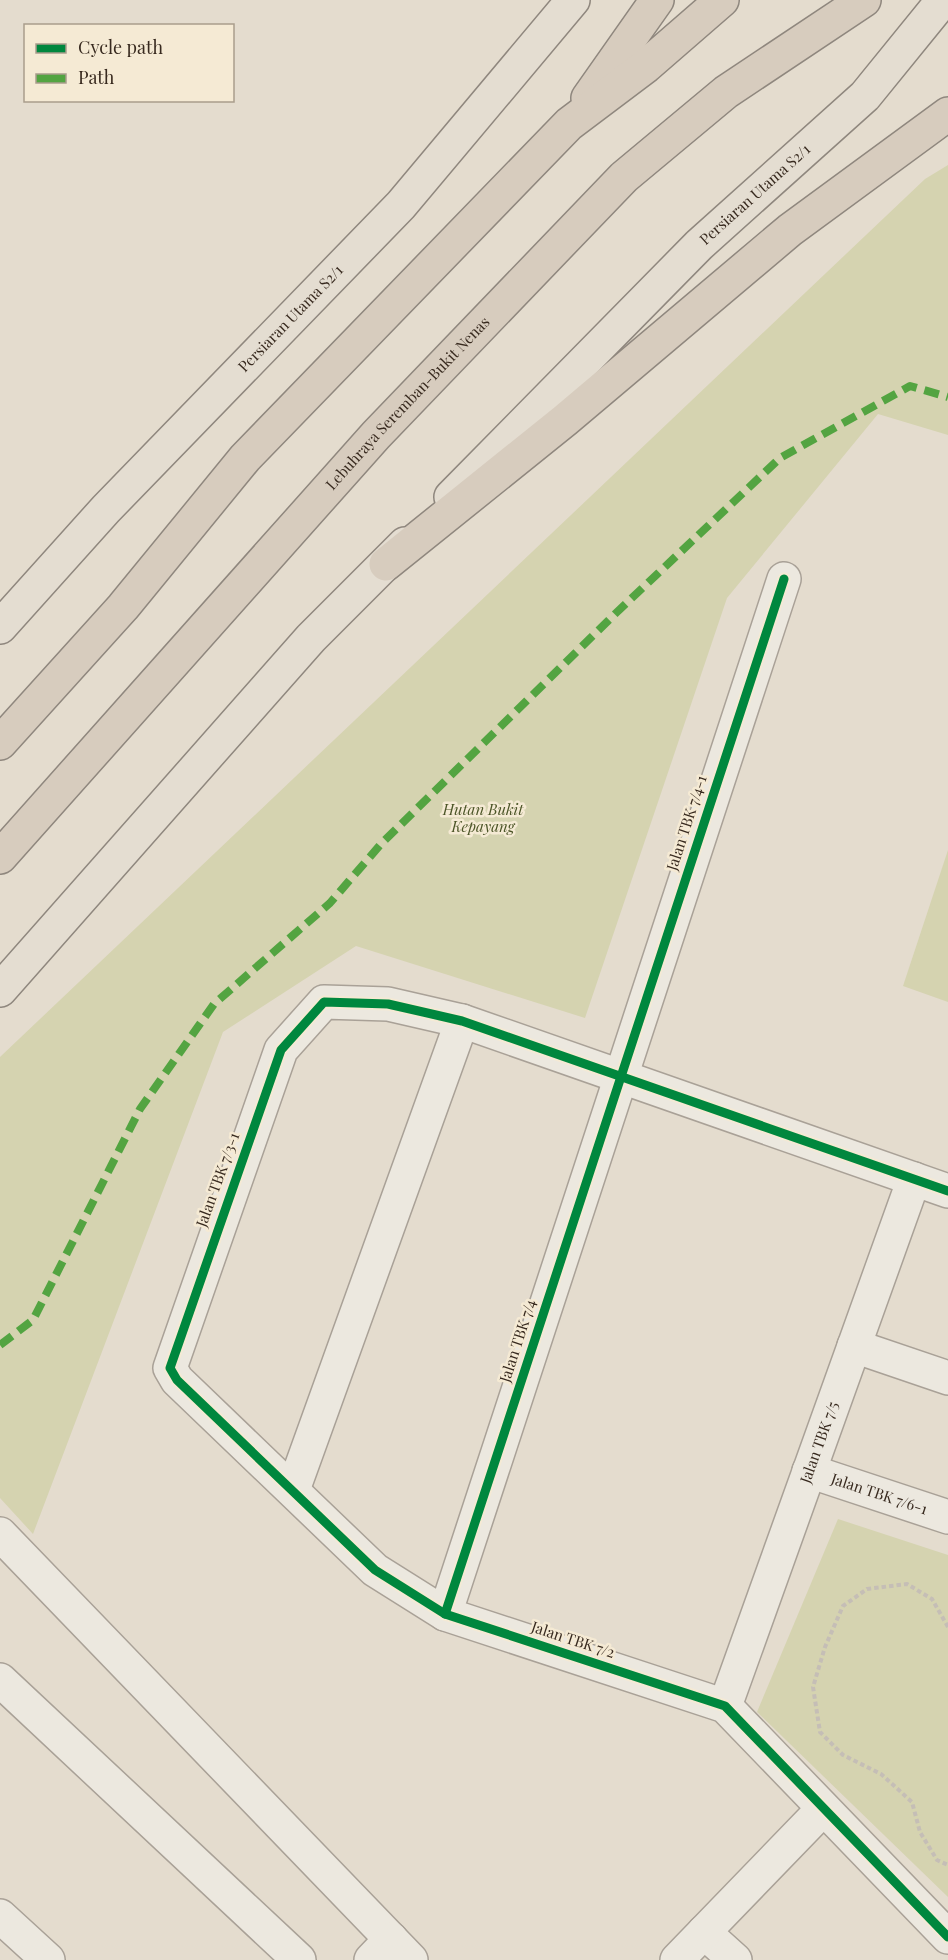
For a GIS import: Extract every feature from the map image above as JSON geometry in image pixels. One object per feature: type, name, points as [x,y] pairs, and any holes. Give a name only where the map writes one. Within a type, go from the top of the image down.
[{"type":"highway","points":[[0,743],[123,607],[245,458],[569,124],[657,0]]},
{"type":"highway","points":[[569,124],[646,66],[722,0]]},
{"type":"highway","name":"Lebuhraya Seremban-Bukit Nenas","points":[[0,857],[375,435],[624,177],[726,92],[852,7]]},
{"type":"highway","points":[[386,564],[565,420],[790,230],[948,114]]},
{"type":"main road","name":"Persiaran Utama S2/1","points":[[0,627],[106,509],[400,205],[573,0]]},
{"type":"main road","name":"Persiaran Utama S2/1","points":[[0,990],[311,638],[699,245],[865,96],[943,0]]},
{"type":"street","points":[[534,44],[555,0]]},
{"type":"street","name":"Jalan TBK 7/4-1","points":[[619,1077],[784,579]]},
{"type":"street","name":"Jalan TBK 7/3-1","points":[[177,1380],[170,1368],[174,1350],[281,1050],[324,1002],[388,1004],[462,1021]]},
{"type":"street","points":[[293,1490],[462,1021],[948,1191]]},
{"type":"street","name":"Jalan TBK 7/4","points":[[445,1614],[619,1077]]},
{"type":"street","name":"Jalan TBK 7/5","points":[[725,1706],[914,1179]]},
{"type":"street","points":[[854,1346],[948,1378]]},
{"type":"street","name":"Jalan TBK 7/2","points":[[177,1380],[375,1570],[445,1614],[725,1706],[948,1937]]},
{"type":"street","name":"Jalan TBK 7/6-1","points":[[809,1471],[948,1516]]},
{"type":"street","points":[[0,1534],[391,1953]]},
{"type":"street","points":[[0,1680],[299,1960]]},
{"type":"street","points":[[677,1960],[823,1809]]},
{"type":"street","points":[[0,1916],[48,1960]]},
{"type":"street","points":[[704,1932],[735,1960]]},
{"type":"path","points":[[948,1627],[932,1599],[907,1584],[867,1589],[843,1605],[825,1647],[813,1687],[820,1732],[843,1755],[881,1774],[912,1802],[920,1832],[937,1860],[948,1865]]},
{"type":"green space","name":"Hutan Bukit Kepayang","points":[[948,165],[948,435],[878,414],[727,598],[585,1018],[356,946],[223,1032],[33,1534],[0,1498],[0,1057],[925,179]]},
{"type":"green space","points":[[948,850],[948,1002],[903,986]]},
{"type":"green space","points":[[838,1519],[948,1555],[948,1897],[757,1712]]},
{"type":"marked path","points":[[0,1345],[33,1320],[140,1109],[214,1004],[330,903],[381,844],[616,613],[780,458],[910,386],[948,397]]},
{"type":"cycle path","points":[[445,1614],[784,579]]},
{"type":"cycle path","points":[[948,1191],[462,1021],[388,1004],[324,1002],[281,1050],[170,1368],[177,1380],[375,1570],[445,1614],[725,1706],[948,1937]]}]
